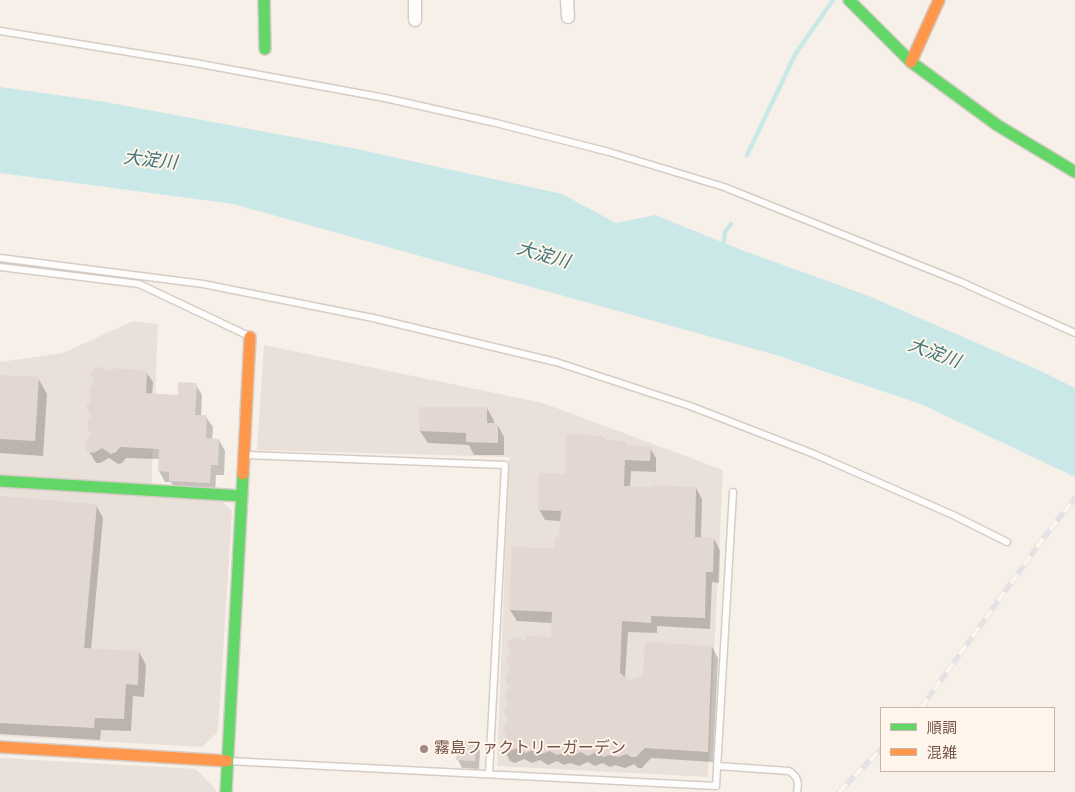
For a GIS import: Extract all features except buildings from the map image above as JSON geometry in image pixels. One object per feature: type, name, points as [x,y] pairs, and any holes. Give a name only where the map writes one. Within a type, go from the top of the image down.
[{"type":"street","points":[[264,0],[265,49]]},
{"type":"street","points":[[415,0],[415,20]]},
{"type":"street","points":[[567,0],[568,17]]},
{"type":"street","points":[[911,62],[939,0]]},
{"type":"street","points":[[851,2],[911,62],[997,125],[1075,172]]},
{"type":"street","points":[[226,792],[250,337]]},
{"type":"street","points":[[0,481],[242,496]]},
{"type":"street","points":[[0,747],[228,761]]},
{"type":"lane","points":[[0,31],[188,62],[385,98],[496,123],[609,152],[724,187],[961,282],[1075,333]]},
{"type":"lane","points":[[0,258],[203,284],[372,318],[556,362],[690,406],[805,450],[953,514],[1007,542]]},
{"type":"lane","points":[[0,268],[139,284],[250,337]]},
{"type":"lane","points":[[244,455],[505,465],[490,774]]},
{"type":"lane","points":[[228,761],[716,786],[733,492]]},
{"type":"lane","points":[[717,766],[789,771],[794,774],[799,782],[797,792]]},
{"type":"shaded area","points":[[133,321],[158,324],[151,496],[221,500],[232,511],[218,732],[202,747],[0,736],[0,362],[63,353]]},
{"type":"shaded area","points":[[264,345],[543,403],[723,470],[708,777],[497,766],[509,457],[257,450]]},
{"type":"shaded area","points":[[0,758],[196,769],[216,792],[0,792]]},
{"type":"water","name":"大淀川","points":[[0,87],[100,101],[352,148],[562,194],[616,223],[655,215],[744,251],[869,296],[1041,371],[1075,388],[1075,477],[923,405],[776,355],[233,204],[0,173]]},
{"type":"waterway","points":[[747,155],[796,53],[833,0]]},
{"type":"waterway","points":[[723,247],[725,232],[731,224]]},
{"type":"railway","points":[[922,707],[1042,540],[1075,498]]},
{"type":"railway","points":[[839,792],[880,750]]},
{"type":"traffic: fast","points":[[264,0],[265,49]]},
{"type":"traffic: fast","points":[[849,0],[911,62],[997,125],[1075,172]]},
{"type":"traffic: fast","points":[[226,792],[243,474]]},
{"type":"traffic: fast","points":[[0,481],[242,496]]},
{"type":"traffic: slow","points":[[911,62],[939,0]]},
{"type":"traffic: slow","points":[[243,474],[250,337]]},
{"type":"traffic: slow","points":[[0,747],[227,761]]},
{"type":"place","name":"霧島ファクトリーガーデン","points":[[424,749]]}]
